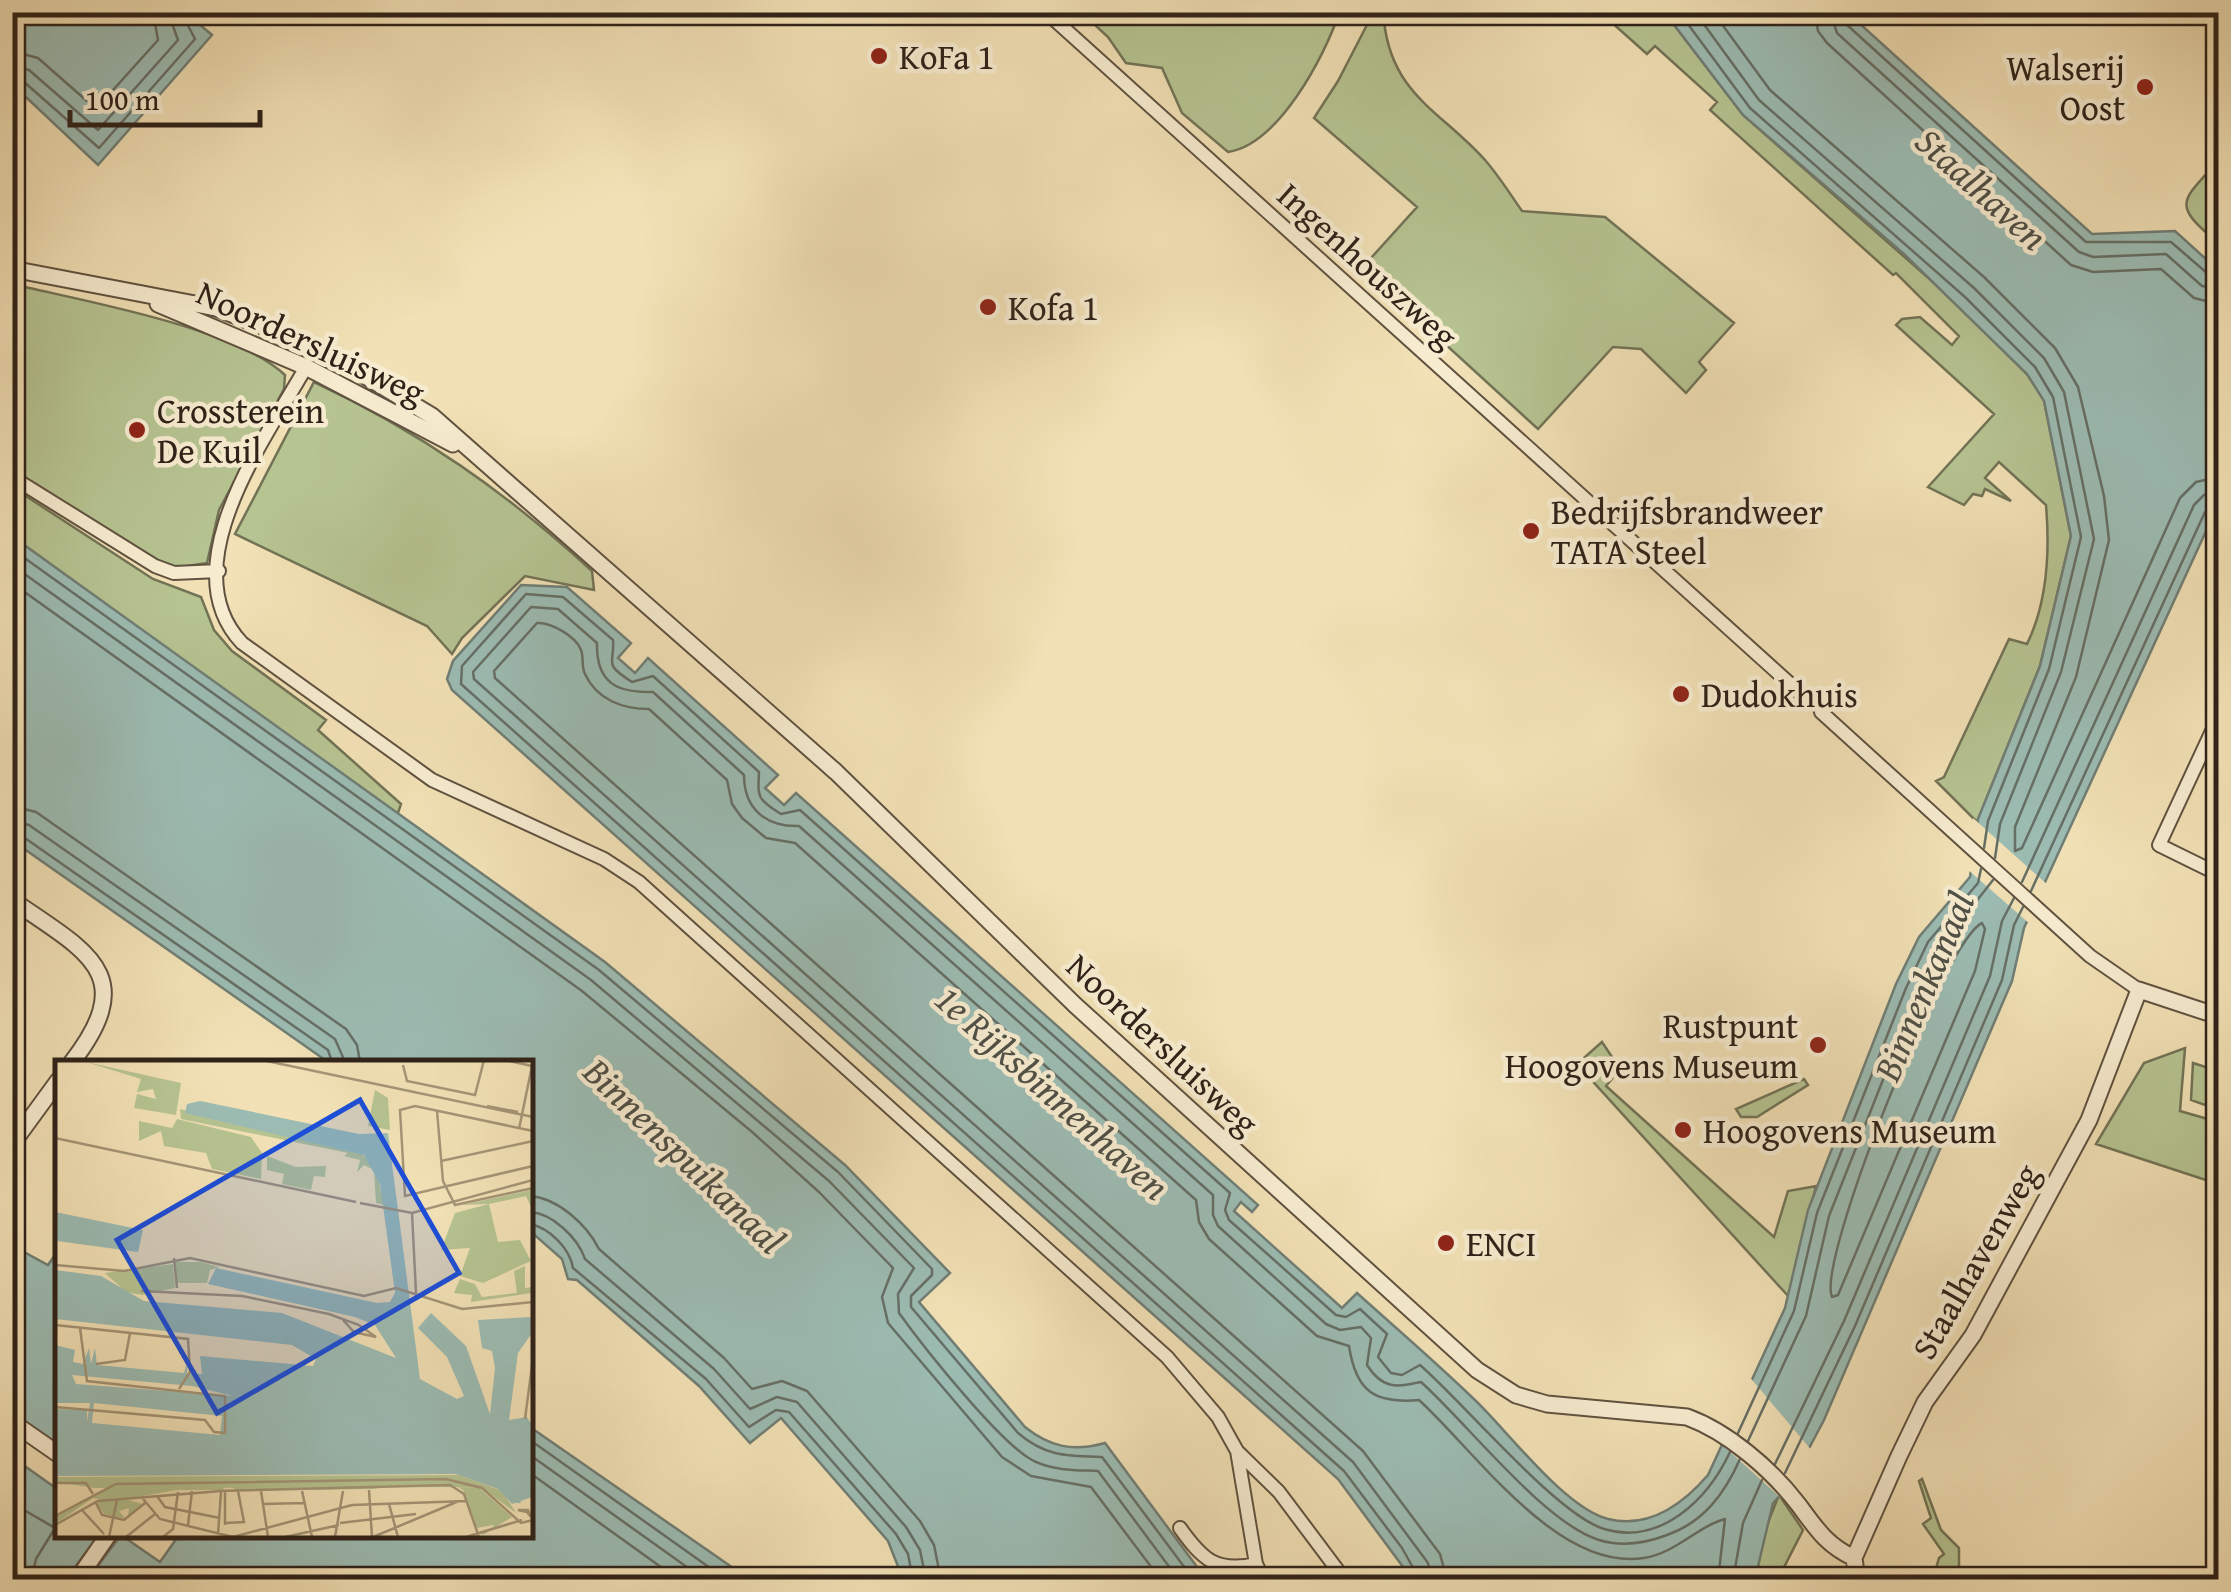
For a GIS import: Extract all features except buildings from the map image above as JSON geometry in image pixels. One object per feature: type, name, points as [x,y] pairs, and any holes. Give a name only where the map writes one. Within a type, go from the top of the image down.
[{"type":"street","name":"Ingenhouszweg","points":[[1046,12],[1798,692]]},
{"type":"street","name":"Noordersluisweg","points":[[12,269],[216,308],[317,347],[432,416],[466,450],[632,590],[836,772],[1102,1031],[1477,1370],[1516,1395],[1547,1404],[1687,1417],[1719,1432],[1798,1505],[1821,1538],[1854,1558]]},
{"type":"street","name":"Noordersluisweg","points":[[129,292],[306,367],[466,450]]},
{"type":"street","points":[[317,347],[229,502],[222,522],[220,612],[242,644],[432,780],[604,859],[639,882],[1168,1357],[1218,1417],[1237,1451],[1279,1492],[1345,1580]]},
{"type":"street","points":[[12,477],[156,566],[174,572],[219,571]]},
{"type":"street","points":[[1821,712],[2090,956],[2139,990],[2218,1016]]},
{"type":"street","points":[[2218,718],[2159,846],[2218,874]]},
{"type":"street","points":[[12,900],[86,954],[105,993],[101,1022],[73,1060]]},
{"type":"street","name":"Staalhavenweg","points":[[1854,1558],[1925,1402],[1973,1334],[2090,1120],[2139,990]]},
{"type":"street","points":[[12,1144],[55,1085]]},
{"type":"street","points":[[12,1422],[55,1452]]},
{"type":"street","points":[[1237,1451],[1256,1564],[1264,1580]]},
{"type":"street","points":[[1180,1528],[1210,1565],[1234,1569],[1256,1564]]},
{"type":"street","points":[[77,1580],[107,1537]]},
{"type":"street","points":[[1854,1558],[1857,1580]]},
{"type":"green space","points":[[1082,13],[1339,13],[1323,52],[1297,96],[1264,133],[1247,146],[1228,152],[1182,113],[1162,68],[1126,63],[1108,37]]},
{"type":"green space","points":[[1601,13],[1665,13],[1743,115],[1958,304],[2027,374],[2044,400],[2071,536],[2040,666],[1977,822],[1936,781],[1944,777],[2009,639],[2027,644],[2034,628],[2046,576],[2046,505],[1999,462],[1985,478],[2011,501],[1985,489],[1982,496],[1973,494],[1964,505],[1928,487],[1994,414],[1896,325],[1902,319],[1920,317],[1952,345],[1959,336],[1896,273],[1893,275],[1710,110],[1717,102],[1655,46],[1647,54]]},
{"type":"green space","points":[[1370,19],[1384,21],[1389,46],[1408,85],[1485,160],[1522,211],[1605,217],[1734,323],[1699,362],[1706,370],[1686,393],[1641,349],[1613,347],[1538,429],[1362,268],[1417,207],[1314,118]]},
{"type":"green space","points":[[2218,161],[2218,243],[2193,220],[2186,203]]},
{"type":"green space","name":"Crossterein De Kuil","points":[[12,284],[195,330],[262,358],[285,375],[284,389],[219,510],[207,563],[175,568],[152,558],[13,470]]},
{"type":"green space","name":"Crossterein De Kuil","points":[[314,382],[390,421],[494,490],[592,571],[594,590],[525,576],[462,638],[452,654],[427,626],[235,534]]},
{"type":"green space","points":[[12,487],[153,579],[201,597],[214,630],[232,651],[326,720],[318,730],[401,804],[397,816],[13,537]]},
{"type":"green space","points":[[1602,1042],[1620,1069],[1606,1086],[1774,1237],[1788,1191],[1816,1186],[1789,1297],[1577,1064]]},
{"type":"green space","points":[[2185,1048],[2180,1111],[2218,1122],[2218,1184],[2096,1144],[2144,1063]]},
{"type":"green space","points":[[2193,1063],[2218,1071],[2216,1109],[2191,1100]]},
{"type":"green space","points":[[1804,1079],[1808,1085],[1757,1117],[1741,1117],[1736,1109]]},
{"type":"green space","points":[[1922,1479],[1941,1530],[1959,1548],[1959,1579],[1933,1579],[1944,1554],[1923,1524],[1931,1518],[1919,1481]]},
{"type":"green space","points":[[1779,1495],[1803,1530],[1778,1579],[1755,1580],[1765,1530]]},
{"type":"water","points":[[12,13],[186,13],[212,35],[98,165],[13,85]]},
{"type":"water","points":[[1665,13],[1848,13],[2092,234],[2175,231],[2218,270],[2218,505],[2024,928],[2012,981],[1824,1420],[1789,1486],[1773,1503],[1755,1579],[1412,1579],[1338,1479],[452,690],[447,679],[453,661],[521,585],[567,587],[631,643],[618,658],[635,673],[648,658],[778,775],[765,788],[784,805],[796,793],[1258,1205],[1252,1212],[1241,1202],[1234,1211],[1342,1308],[1357,1293],[1477,1402],[1556,1485],[1591,1512],[1623,1521],[1664,1512],[1688,1496],[1708,1475],[1785,1308],[1808,1210],[1896,984],[1919,937],[1970,877],[1978,819],[2040,666],[2071,536],[2044,401],[2027,374],[1904,254],[1743,115]]},
{"type":"water","name":"Binnenspuikanaal","points":[[13,537],[605,962],[845,1165],[950,1273],[919,1302],[1025,1427],[1062,1446],[1105,1443],[1206,1579],[903,1579],[888,1541],[781,1418],[750,1443],[699,1386],[577,1280],[568,1279],[562,1259],[532,1233],[532,1060],[325,1060],[13,841]]},
{"type":"water","points":[[13,1246],[48,1265],[55,1255],[55,1448],[13,1417],[12,1389],[19,1389],[13,1382]]},
{"type":"water","points":[[532,1428],[749,1579],[194,1580],[179,1572],[177,1576],[182,1579],[88,1579],[120,1537],[160,1562],[178,1537],[532,1537]]},
{"type":"water","points":[[12,1457],[55,1488],[55,1537],[98,1537],[66,1579],[13,1579]]},
{"type":"pier","points":[[1973,818],[2050,887],[2031,925],[1966,868]]},
{"type":"pier","points":[[1748,1375],[1813,1452],[1793,1489],[1782,1499],[1718,1441]]},
{"type":"tunnel","points":[[1799,692],[1821,712]]},
{"type":"place","name":"KoFa 1","points":[[879,56]]},
{"type":"place","name":"Walserij Oost","points":[[2145,87]]},
{"type":"place","name":"Kofa 1","points":[[988,307]]},
{"type":"place","name":"Crossterein De Kuil","points":[[137,430]]},
{"type":"place","name":"Bedrijfsbrandweer TATA Steel","points":[[1531,531]]},
{"type":"place","name":"Dudokhuis","points":[[1681,694]]},
{"type":"place","name":"Rustpunt Hoogovens Museum","points":[[1818,1045]]},
{"type":"place","name":"Hoogovens Museum","points":[[1683,1130]]},
{"type":"place","name":"ENCI","points":[[1446,1243]]},
{"type":"water label","name":"Staalhaven","points":[[1982,188]]},
{"type":"water label","name":"Binnenkanaal","points":[[1923,986]]},
{"type":"water label","name":"1e Rijksbinnenhaven","points":[[1053,1092]]}]
